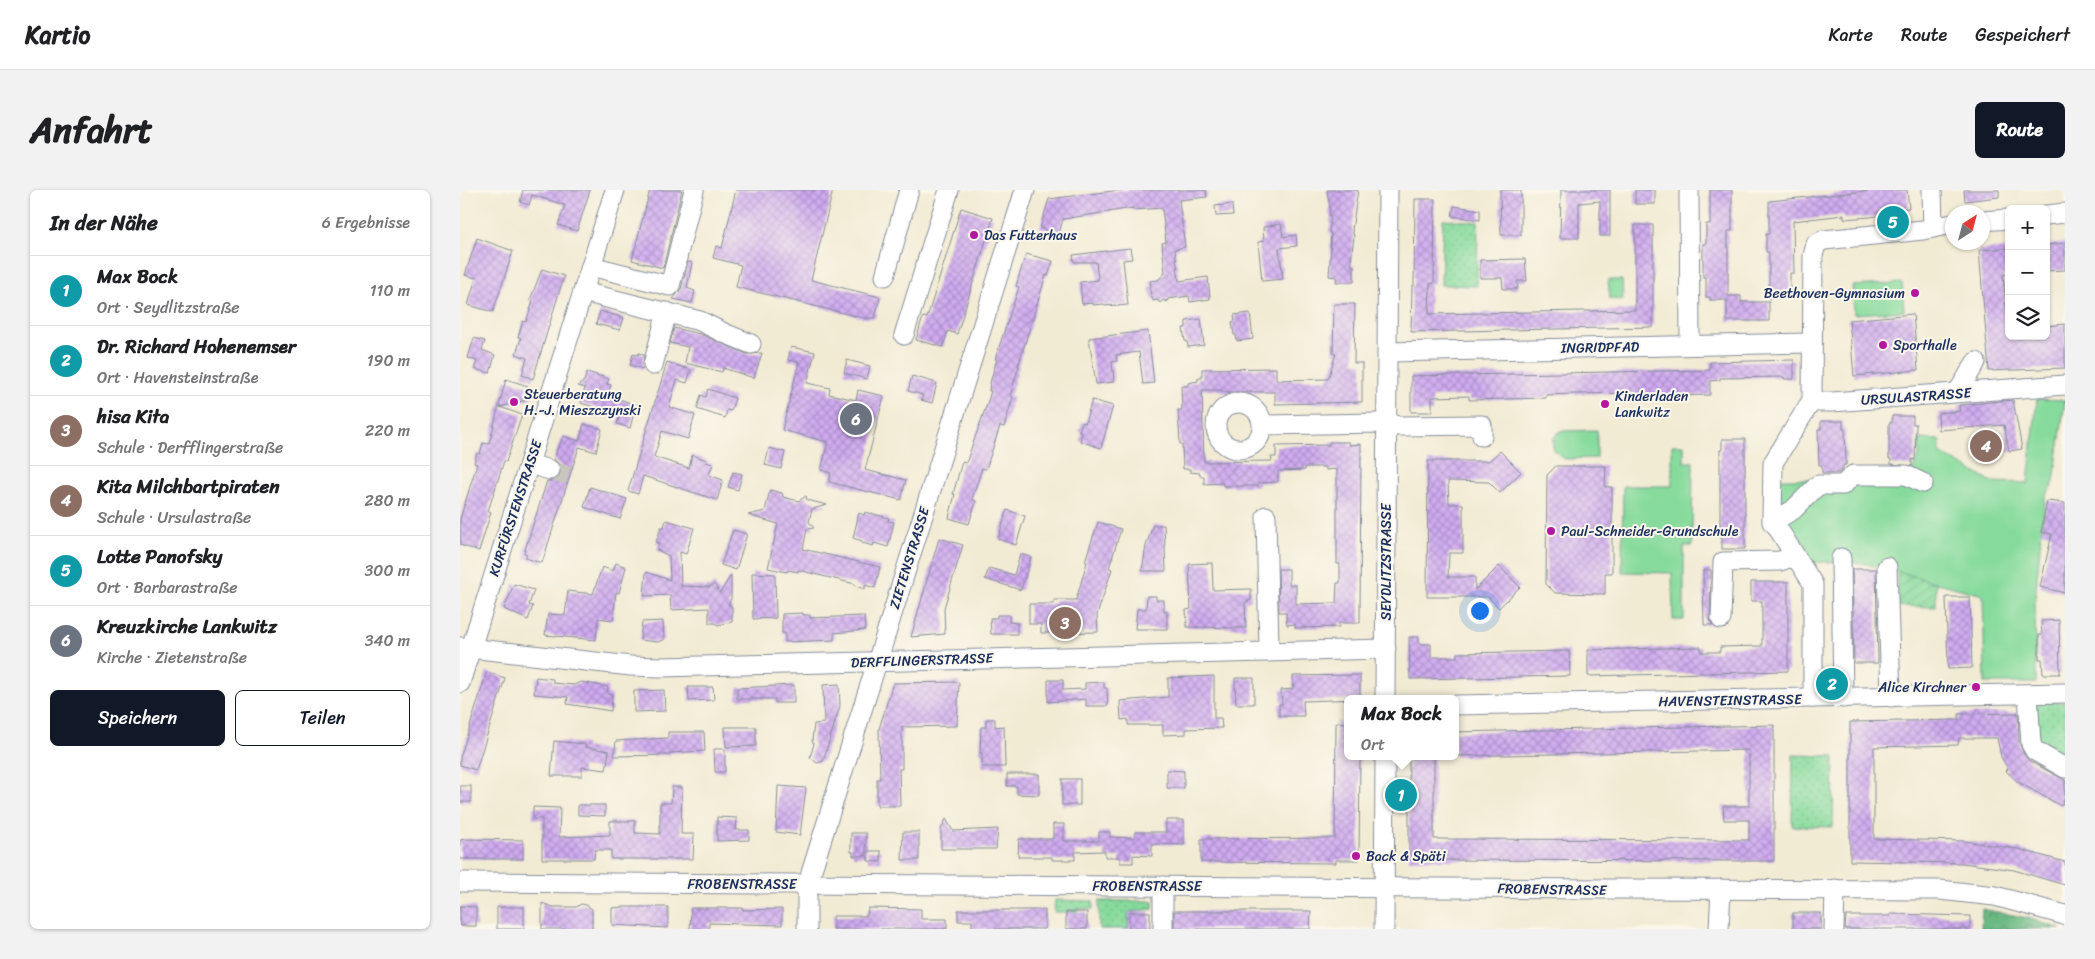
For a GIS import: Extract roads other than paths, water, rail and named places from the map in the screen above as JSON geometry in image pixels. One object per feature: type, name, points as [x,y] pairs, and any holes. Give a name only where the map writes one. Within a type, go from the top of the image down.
[{"type":"street","name":"KURFÜRSTENSTRASSE","points":[[460,683],[465,648],[529,464],[615,190]]},
{"type":"street","points":[[591,266],[670,286],[694,190]]},
{"type":"street","points":[[885,276],[909,190]]},
{"type":"street","points":[[904,335],[948,190]]},
{"type":"street","name":"ZIETENSTRASSE","points":[[807,929],[808,885],[1025,190]]},
{"type":"street","name":"SEYDLITZSTRASSE","points":[[1386,695],[1388,190]]},
{"type":"street","points":[[1689,190],[1684,253],[1684,281],[1690,345]]},
{"type":"street","points":[[1932,190],[1933,228]]},
{"type":"street","points":[[2050,215],[2065,213]]},
{"type":"street","points":[[1990,220],[2005,219]]},
{"type":"street","points":[[1813,698],[1813,584],[1772,522],[1773,463],[1812,400],[1813,256],[1816,244],[1824,240],[1945,225]]},
{"type":"street","points":[[583,292],[700,321],[724,334],[751,344]]},
{"type":"street","points":[[652,365],[667,312]]},
{"type":"street","name":"INGRIDPFAD","points":[[1388,352],[1812,343]]},
{"type":"street","points":[[1958,392],[1976,362]]},
{"type":"street","name":"URSULASTRASSE","points":[[1812,400],[1832,402],[2065,385]]},
{"type":"street","points":[[1263,425],[1482,425],[1482,436]]},
{"type":"street","points":[[529,464],[550,470]]},
{"type":"street","points":[[1772,522],[1793,510],[1818,485],[1843,485],[1853,476],[1906,475],[1923,483]]},
{"type":"street","points":[[1263,656],[1266,516]]},
{"type":"street","points":[[1721,619],[1722,562],[1780,562],[1789,558],[1797,559]]},
{"type":"street","points":[[1841,558],[1843,698]]},
{"type":"street","points":[[1887,567],[1891,697]]},
{"type":"street","points":[[1258,631],[1263,656]]},
{"type":"street","name":"DERFFLINGERSTRASSE","points":[[465,648],[631,666],[1263,656],[1386,649]]},
{"type":"street","name":"HAVENSTEINSTRASSE","points":[[1459,705],[2065,693]]},
{"type":"street","points":[[2028,694],[2031,744],[2035,751],[2065,768]]},
{"type":"street","points":[[1384,929],[1385,760]]},
{"type":"street","name":"FROBENSTRASSE","points":[[460,882],[1958,891],[1995,896],[2065,915]]},
{"type":"street","points":[[1163,886],[1163,929]]},
{"type":"street","points":[[1834,929],[1835,889]]},
{"type":"street","points":[[1719,929],[1721,890]]},
{"type":"tunnel","points":[[550,470],[570,476]]},
{"type":"place","name":"Lotte Panofsky","points":[[1893,222]]},
{"type":"place","name":"Das Futterhaus","points":[[974,235]]},
{"type":"place","name":"Beethoven-Gymnasium","points":[[1915,293]]},
{"type":"place","name":"Sporthalle","points":[[1883,345]]},
{"type":"place","name":"Steuerberatung H.-J. Mieszczynski","points":[[514,402]]},
{"type":"place","name":"Kinderladen Lankwitz","points":[[1605,404]]},
{"type":"place","name":"Kreuzkirche Lankwitz","points":[[856,419]]},
{"type":"place","name":"Kita Milchbartpiraten","points":[[1986,446]]},
{"type":"place","name":"Paul-Schneider-Grundschule","points":[[1551,531]]},
{"type":"place","name":"hisa Kita","points":[[1065,623]]},
{"type":"place","name":"Dr. Richard Hohenemser","points":[[1832,684]]},
{"type":"place","name":"Alice Kirchner","points":[[1976,687]]},
{"type":"place","name":"Max Bock","points":[[1401,795]]},
{"type":"place","name":"Back & Späti","points":[[1356,856]]}]
